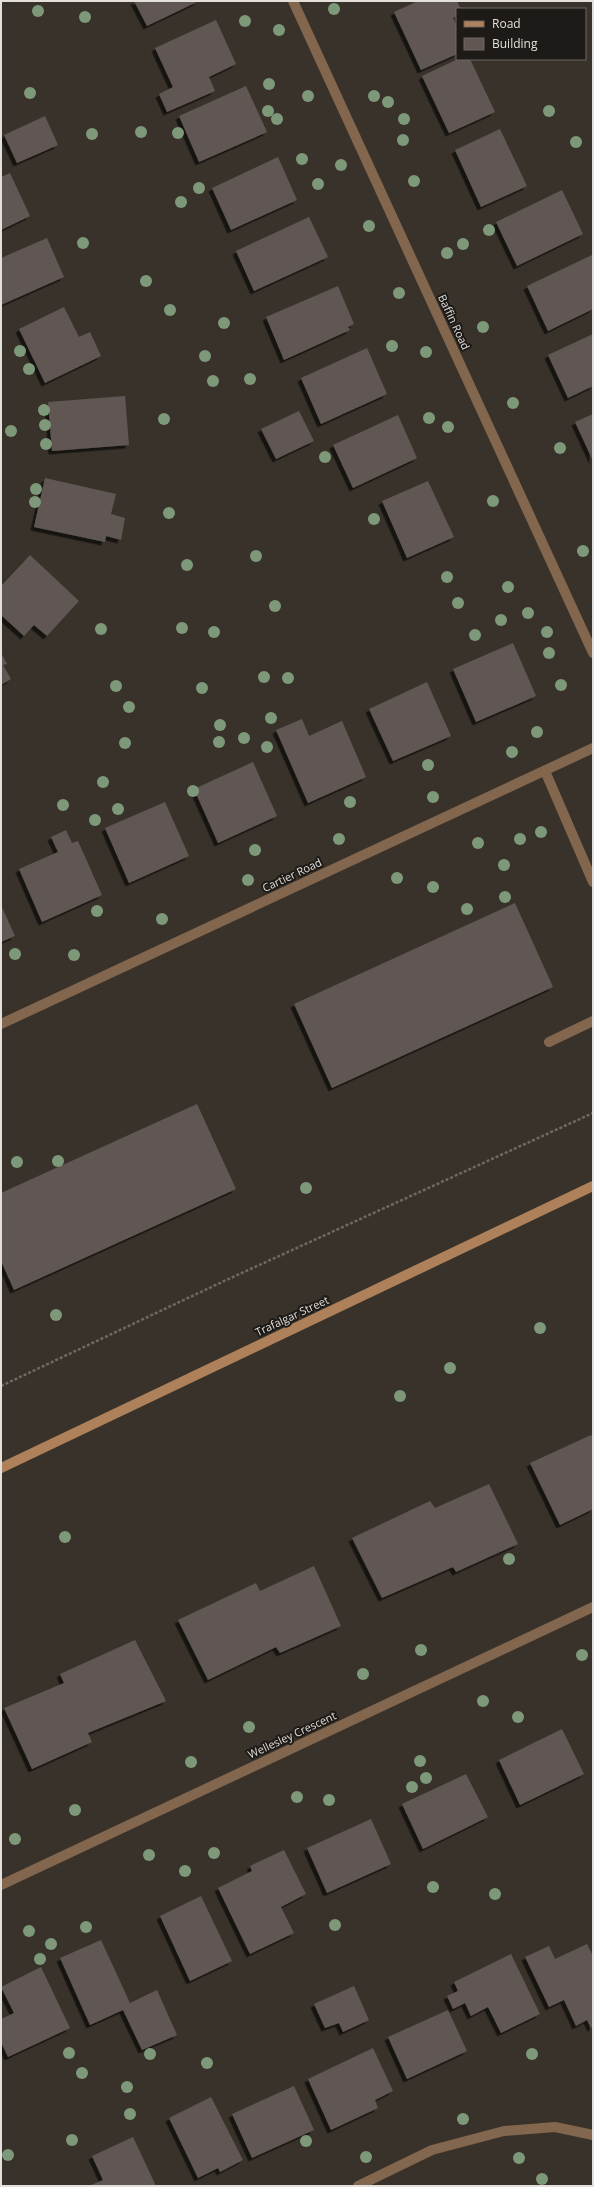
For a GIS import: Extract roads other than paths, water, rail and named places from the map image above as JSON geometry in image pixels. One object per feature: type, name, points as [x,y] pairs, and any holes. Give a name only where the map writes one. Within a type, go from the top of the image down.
[{"type":"main road","name":"Trafalgar Street","points":[[1,1468],[593,1186]]},
{"type":"street","name":"Baffin Road","points":[[294,1],[593,652]]},
{"type":"street","name":"Cartier Road","points":[[1,1024],[593,748]]},
{"type":"street","points":[[545,771],[593,882]]},
{"type":"street","points":[[550,1042],[593,1021]]},
{"type":"street","name":"Wellesley Crescent","points":[[1,1885],[593,1608]]},
{"type":"street","points":[[358,2186],[432,2150],[504,2131],[555,2127],[593,2135]]}]
